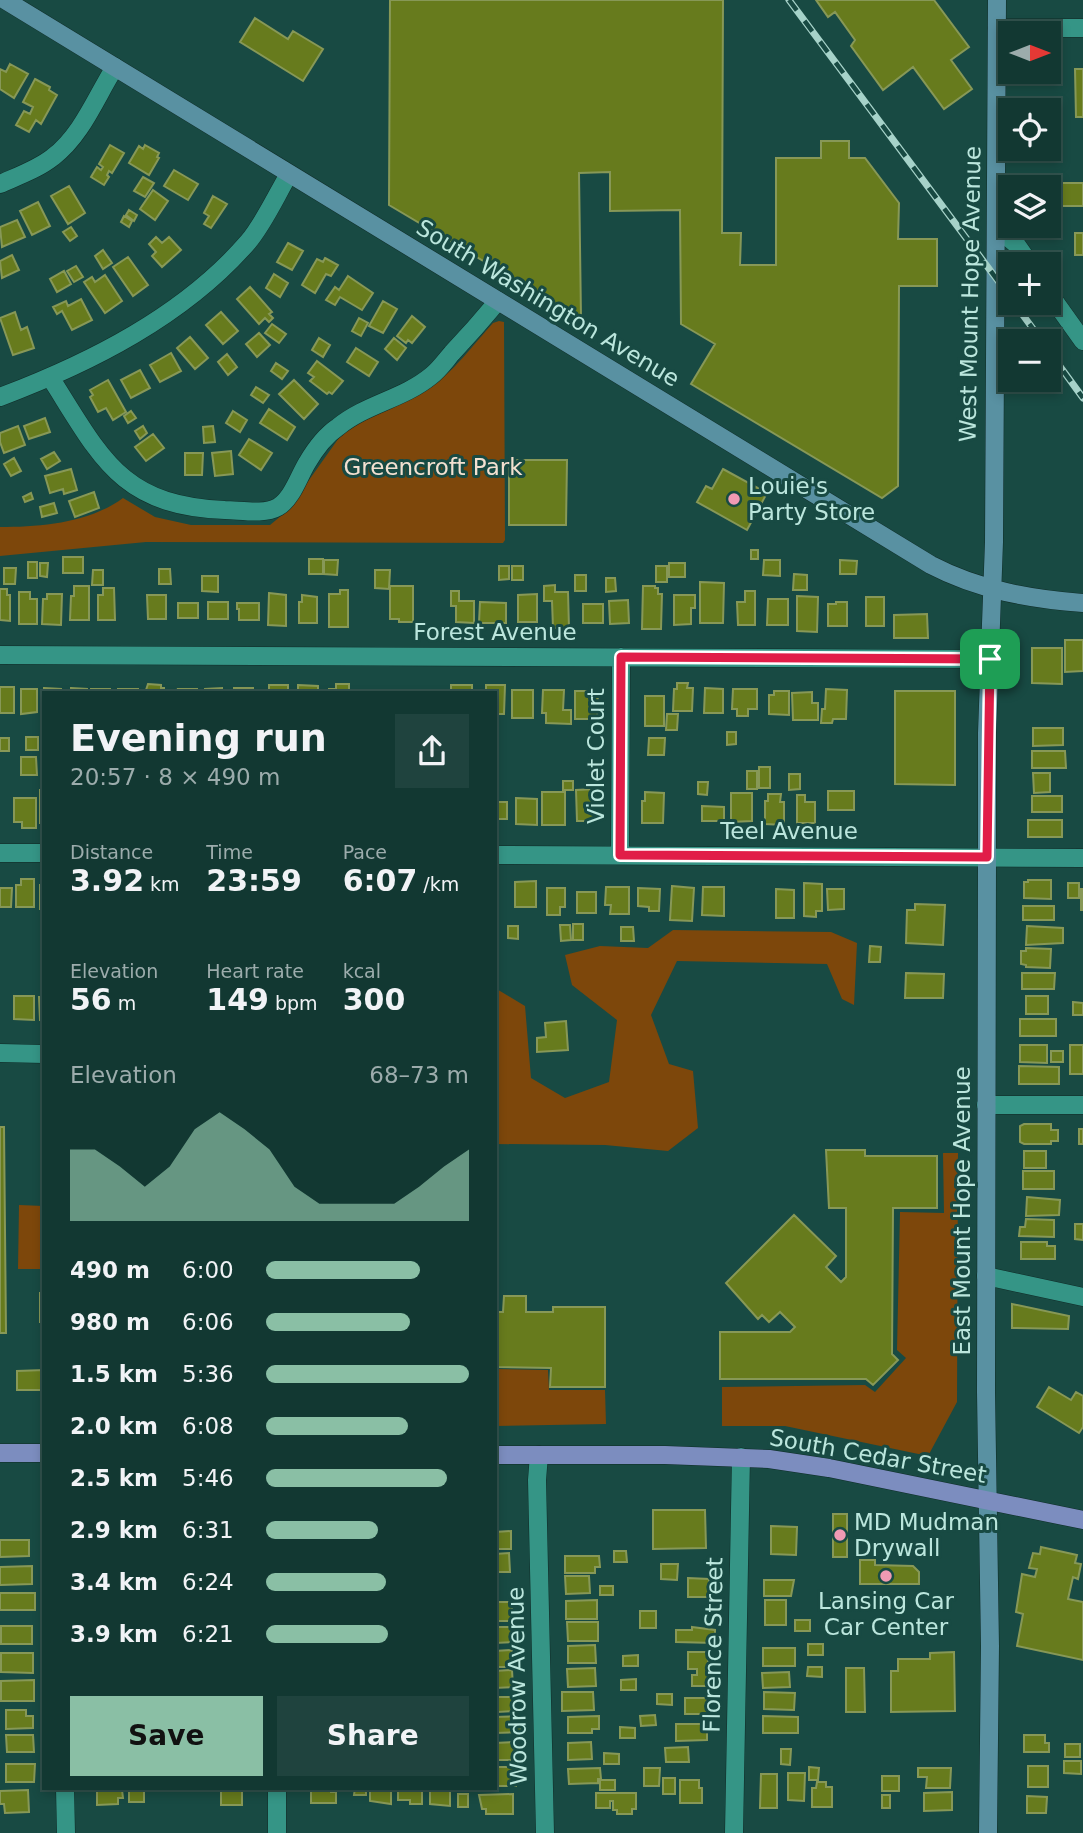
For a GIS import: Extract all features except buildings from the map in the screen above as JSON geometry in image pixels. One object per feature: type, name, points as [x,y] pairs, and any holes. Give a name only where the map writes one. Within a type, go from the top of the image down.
[{"type":"main road","points":[[0,1453],[42,1453]]},
{"type":"main road","name":"South Cedar Street","points":[[497,1455],[741,1457],[824,1466],[1083,1520]]},
{"type":"street","name":"South Washington Avenue","points":[[5,0],[902,548],[952,576],[993,589],[1019,596],[1083,604]]},
{"type":"street","name":"West Mount Hope Avenue","points":[[993,589],[997,0]]},
{"type":"street","points":[[997,28],[1083,28]]},
{"type":"street","points":[[0,184],[27,173],[54,156],[76,133],[115,67]]},
{"type":"street","points":[[0,397],[50,377],[120,342],[185,300],[218,274],[250,240],[289,174]]},
{"type":"street","points":[[996,228],[1022,252]]},
{"type":"street","points":[[50,377],[104,459],[140,491],[168,503],[189,507],[261,511],[278,507],[289,495],[309,460],[336,428],[367,408],[401,394],[431,376],[498,301]]},
{"type":"street","points":[[1061,309],[1081,334]]},
{"type":"street","name":"East Mount Hope Avenue","points":[[988,1833],[990,1646],[986,1105],[987,857],[993,589]]},
{"type":"street","name":"Forest Avenue","points":[[0,655],[990,659]]},
{"type":"street","name":"Violet Court","points":[[620,855],[621,657]]},
{"type":"street","points":[[0,853],[42,853]]},
{"type":"street","name":"Teel Avenue","points":[[497,855],[1083,858]]},
{"type":"street","points":[[0,1053],[42,1054]]},
{"type":"street","points":[[986,1105],[1083,1105]]},
{"type":"street","points":[[986,1276],[1083,1297]]},
{"type":"street","name":"Woodrow Avenue","points":[[539,1455],[537,1480],[545,1833]]},
{"type":"street","name":"Florence Street","points":[[734,1833],[741,1457]]},
{"type":"street","points":[[65,1790],[66,1833]]},
{"type":"street","points":[[277,1790],[277,1833]]},
{"type":"green space","name":"Greencroft Park","points":[[504,322],[503,543],[146,542],[0,556],[0,527],[64,522],[95,513],[123,498],[155,517],[191,525],[270,525],[287,511],[341,435],[437,382],[493,323]]},
{"type":"green space","points":[[673,930],[831,932],[857,943],[854,1005],[842,999],[827,964],[677,961],[651,1015],[669,1064],[693,1071],[698,1128],[668,1151],[605,1145],[497,1144],[497,989],[525,1006],[531,1078],[565,1098],[609,1082],[617,1020],[572,985],[565,955],[600,946],[648,948]]},
{"type":"green space","points":[[943,1153],[958,1153],[957,1402],[928,1456],[785,1426],[722,1426],[722,1387],[865,1385],[875,1392],[906,1358],[897,1350],[900,1212],[944,1213]]},
{"type":"green space","points":[[19,1205],[42,1206],[42,1269],[18,1269]]},
{"type":"green space","points":[[497,1369],[548,1370],[549,1390],[605,1390],[606,1424],[497,1426]]},
{"type":"railway","points":[[789,0],[998,281]]},
{"type":"railway","points":[[1023,315],[1033,329]]},
{"type":"railway","points":[[1061,368],[1083,398]]},
{"type":"place","name":"Louie's Party Store","points":[[734,499]]},
{"type":"place","name":"MD Mudman Drywall","points":[[840,1535]]},
{"type":"place","name":"Lansing Car Car Center","points":[[886,1576]]},
{"type":"route","points":[[621,657],[990,659],[987,857],[620,855],[621,657]]}]
